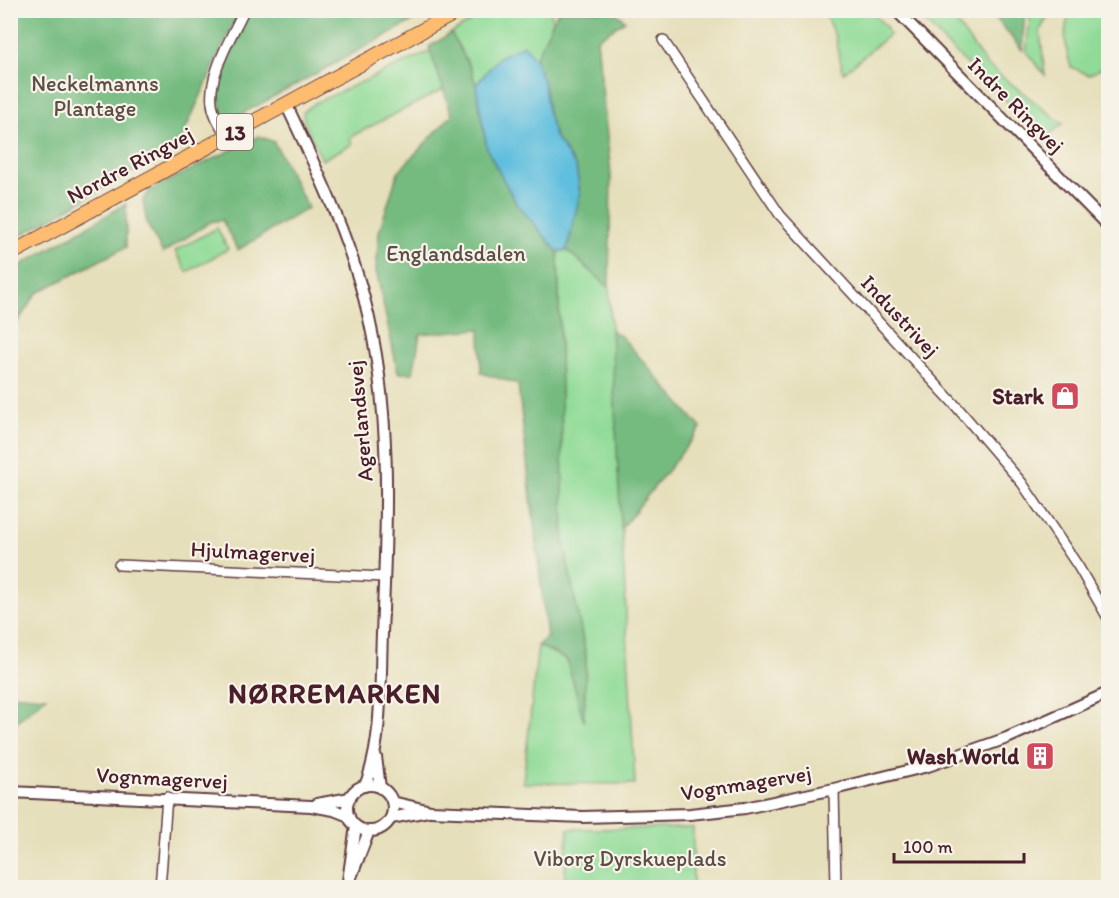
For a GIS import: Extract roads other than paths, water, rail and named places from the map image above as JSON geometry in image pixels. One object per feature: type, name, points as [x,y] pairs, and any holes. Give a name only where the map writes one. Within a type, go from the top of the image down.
[{"type":"main road","name":"Nordre Ringvej","points":[[10,254],[460,10]]},
{"type":"street","points":[[227,136],[215,117],[211,89],[244,10]]},
{"type":"street","name":"Indre Ringvej","points":[[896,10],[1108,226]]},
{"type":"street","name":"Industrivej","points":[[663,40],[780,215],[956,406],[1022,483],[1078,566],[1108,618]]},
{"type":"street","name":"Agerlandsvej","points":[[286,104],[343,231],[364,300],[378,373],[386,481],[384,577],[375,751],[380,788]]},
{"type":"street","name":"Hjulmagervej","points":[[119,565],[384,577]]},
{"type":"street","name":"Vognmagervej","points":[[1055,716],[1108,685]]},
{"type":"street","name":"Vognmagervej","points":[[392,802],[431,811],[583,817],[690,814],[745,808],[928,766],[1007,738],[1108,693]]},
{"type":"street","name":"Agerlandsvej","points":[[365,786],[375,751]]},
{"type":"street","points":[[365,786],[380,788],[387,793],[392,802],[391,818],[383,828],[369,831],[356,826],[349,816],[350,798],[365,786]]},
{"type":"street","points":[[834,789],[837,888]]},
{"type":"street","name":"Vognmagervej","points":[[10,792],[167,797],[311,806],[334,810],[349,816]]},
{"type":"street","points":[[160,888],[167,797]]},
{"type":"street","name":"Vognmagervej","points":[[311,806],[350,798]]},
{"type":"street","name":"Vognmagervej","points":[[391,818],[431,811]]},
{"type":"street","points":[[347,885],[356,826]]},
{"type":"street","points":[[347,885],[369,831]]},
{"type":"water","points":[[524,45],[535,59],[544,84],[548,113],[555,137],[576,167],[580,194],[567,250],[558,252],[516,203],[487,149],[476,85],[499,57]]},
{"type":"place","name":"Stark","points":[[1065,396]]},
{"type":"place","name":"Wash World","points":[[1040,756]]},
{"type":"district","name":"NØRREMARKEN","points":[[335,693]]},
{"type":"park label","name":"Neckelmanns Plantage","points":[[95,96]]},
{"type":"park label","name":"Englandsdalen","points":[[456,253]]},
{"type":"park label","name":"Viborg Dyrskueplads","points":[[630,858]]}]
